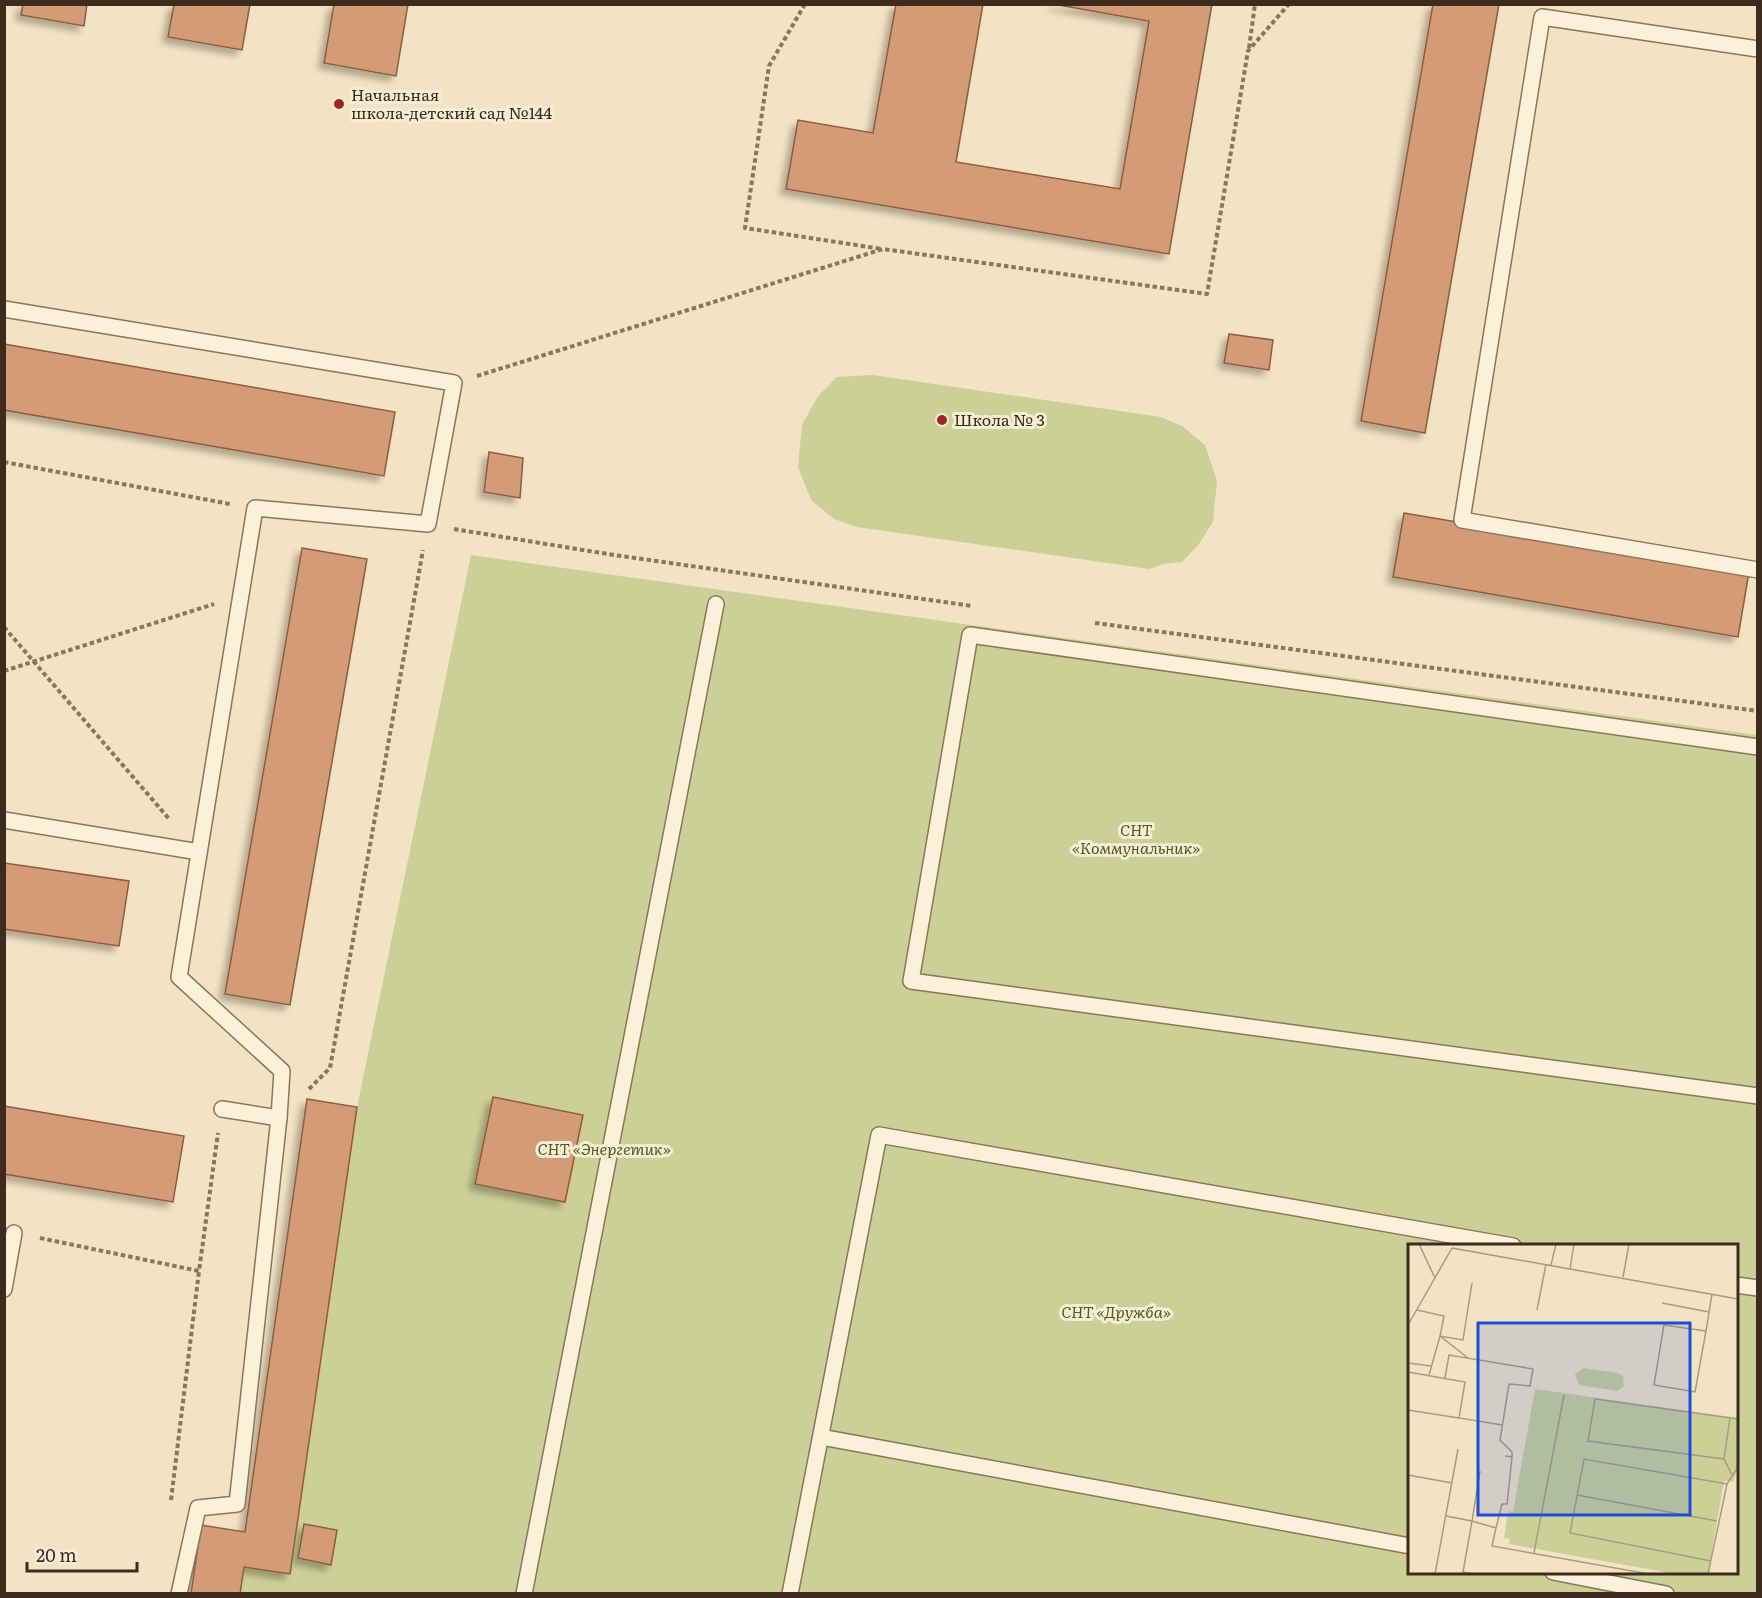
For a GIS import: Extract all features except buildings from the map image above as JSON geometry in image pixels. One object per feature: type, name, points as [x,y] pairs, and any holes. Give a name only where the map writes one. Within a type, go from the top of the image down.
[{"type":"lane","points":[[1758,49],[1542,17],[1462,520],[1758,570]]},
{"type":"lane","points":[[4,309],[453,383],[428,524],[255,508],[179,977],[282,1071],[279,1118],[237,1504],[198,1508],[179,1593]]},
{"type":"lane","points":[[524,1593],[716,604]]},
{"type":"lane","points":[[1758,747],[970,636],[911,981],[1758,1096]]},
{"type":"lane","points":[[4,820],[199,852]]},
{"type":"lane","points":[[222,1108],[279,1118]]},
{"type":"lane","points":[[790,1593],[879,1135],[1507,1244]]},
{"type":"lane","points":[[4,1289],[14,1233]]},
{"type":"lane","points":[[1738,1285],[1758,1288]]},
{"type":"lane","points":[[821,1437],[1408,1546]]},
{"type":"lane","points":[[1564,1574],[1666,1593]]},
{"type":"path","points":[[805,4],[769,66],[745,228],[1208,294],[1256,4]]},
{"type":"path","points":[[1248,51],[1289,4]]},
{"type":"path","points":[[453,383],[883,249]]},
{"type":"path","points":[[4,462],[255,508]]},
{"type":"path","points":[[279,1118],[330,1068],[428,524],[614,555],[983,608]]},
{"type":"path","points":[[4,671],[240,595]]},
{"type":"path","points":[[1088,622],[1758,711]]},
{"type":"path","points":[[4,627],[199,852]]},
{"type":"path","points":[[171,1501],[199,1271],[222,1108]]},
{"type":"path","points":[[14,1233],[199,1271]]},
{"type":"green space","points":[[873,375],[1161,417],[1182,426],[1205,445],[1217,481],[1213,522],[1199,544],[1182,562],[1149,569],[857,527],[834,519],[811,500],[798,467],[802,425],[818,396],[837,377]]},
{"type":"green space","points":[[471,555],[1757,735],[1757,1593],[240,1594],[244,1567],[290,1573],[357,1107]]},
{"type":"place","name":"Начальная школа-детский сад №144","points":[[339,104]]},
{"type":"place","name":"Школа № 3","points":[[942,420]]},
{"type":"park label","name":"СНТ «Коммунальник»","points":[[1136,839]]},
{"type":"park label","name":"СНТ «Энергетик»","points":[[604,1149]]},
{"type":"park label","name":"СНТ «Дружба»","points":[[1116,1312]]}]
